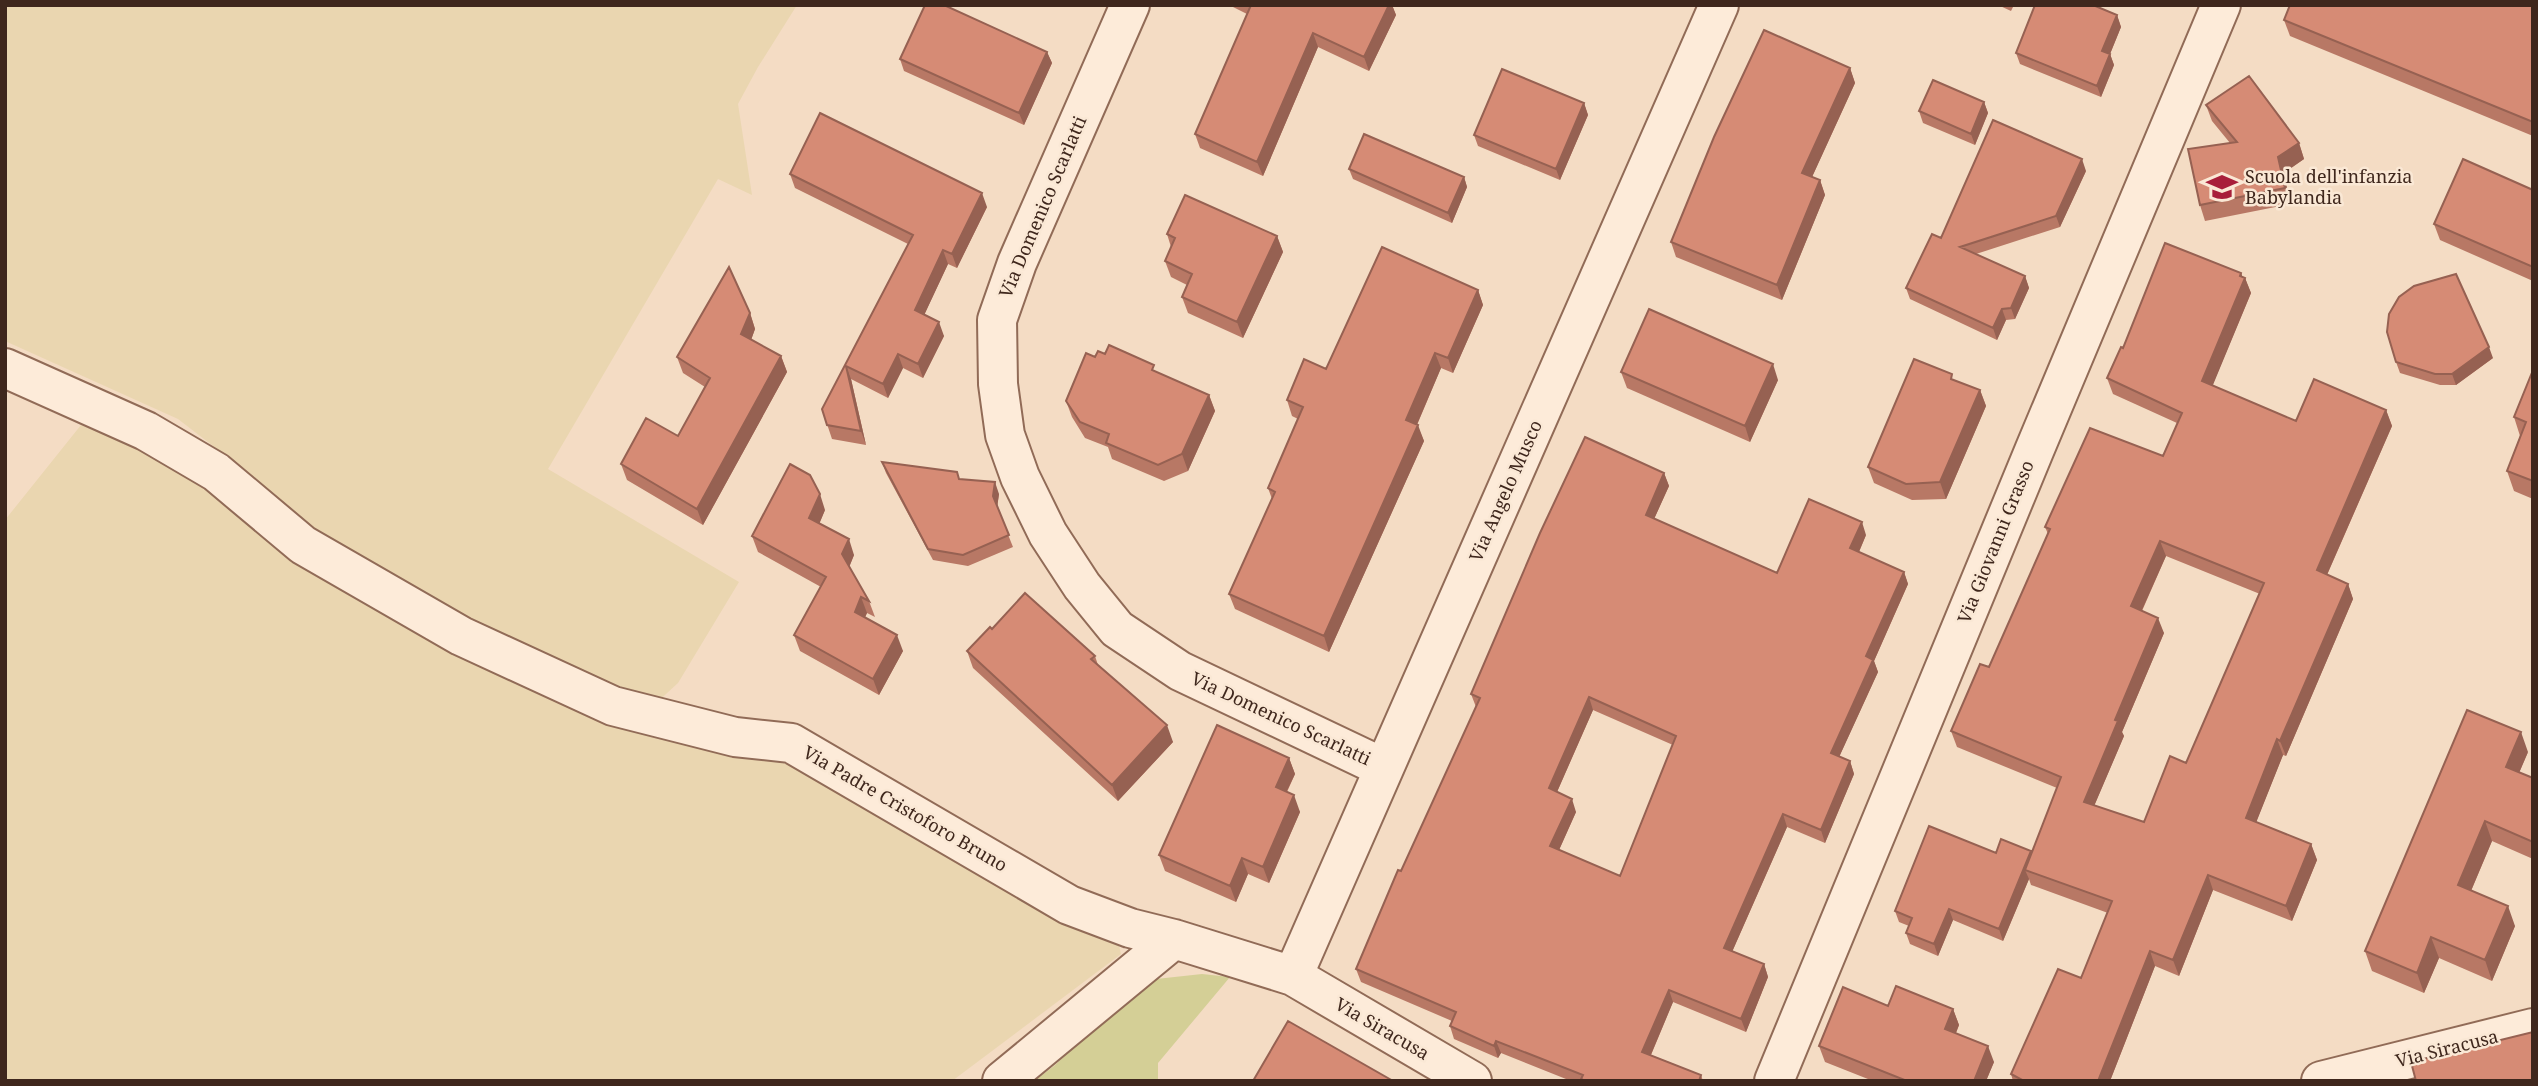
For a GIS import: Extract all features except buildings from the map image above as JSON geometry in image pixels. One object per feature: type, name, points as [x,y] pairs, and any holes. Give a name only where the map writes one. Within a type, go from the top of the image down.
[{"type":"street","name":"Via Domenico Scarlatti","points":[[1130,5],[1017,263],[997,320],[998,384],[1005,435],[1020,477],[1048,534],[1082,586],[1117,629],[1180,671],[1384,768]]},
{"type":"street","name":"Via Angelo Musco","points":[[1293,976],[1719,5]]},
{"type":"street","name":"Via Giovanni Grasso","points":[[1774,1081],[2028,464],[2221,5]]},
{"type":"street","name":"Via Padre Cristoforo Bruno","points":[[5,368],[146,431],[216,471],[303,544],[461,636],[613,706],[735,737],[792,743],[1069,905],[1130,928],[1293,976]]},
{"type":"street","points":[[1002,1081],[1174,939]]},
{"type":"street","name":"Via Siracusa","points":[[1293,976],[1472,1081]]},
{"type":"street","name":"Via Siracusa","points":[[2336,1079],[2533,1028]]},
{"type":"shaded area","points":[[5,5],[797,5],[738,104],[752,195],[718,179],[548,469],[739,582],[678,683],[654,705],[459,619],[321,534],[256,479],[178,419],[5,341]]},
{"type":"shaded area","points":[[81,425],[153,453],[213,490],[294,557],[788,762],[1118,941],[1121,954],[952,1081],[5,1081],[5,520]]},
{"type":"shaded area","points":[[1202,974],[1230,977],[1158,1063],[1158,1081],[1034,1081],[1054,1066],[1147,980]]},
{"type":"place","name":"Scuola dell'infanzia Babylandia","points":[[2222,187]]}]
